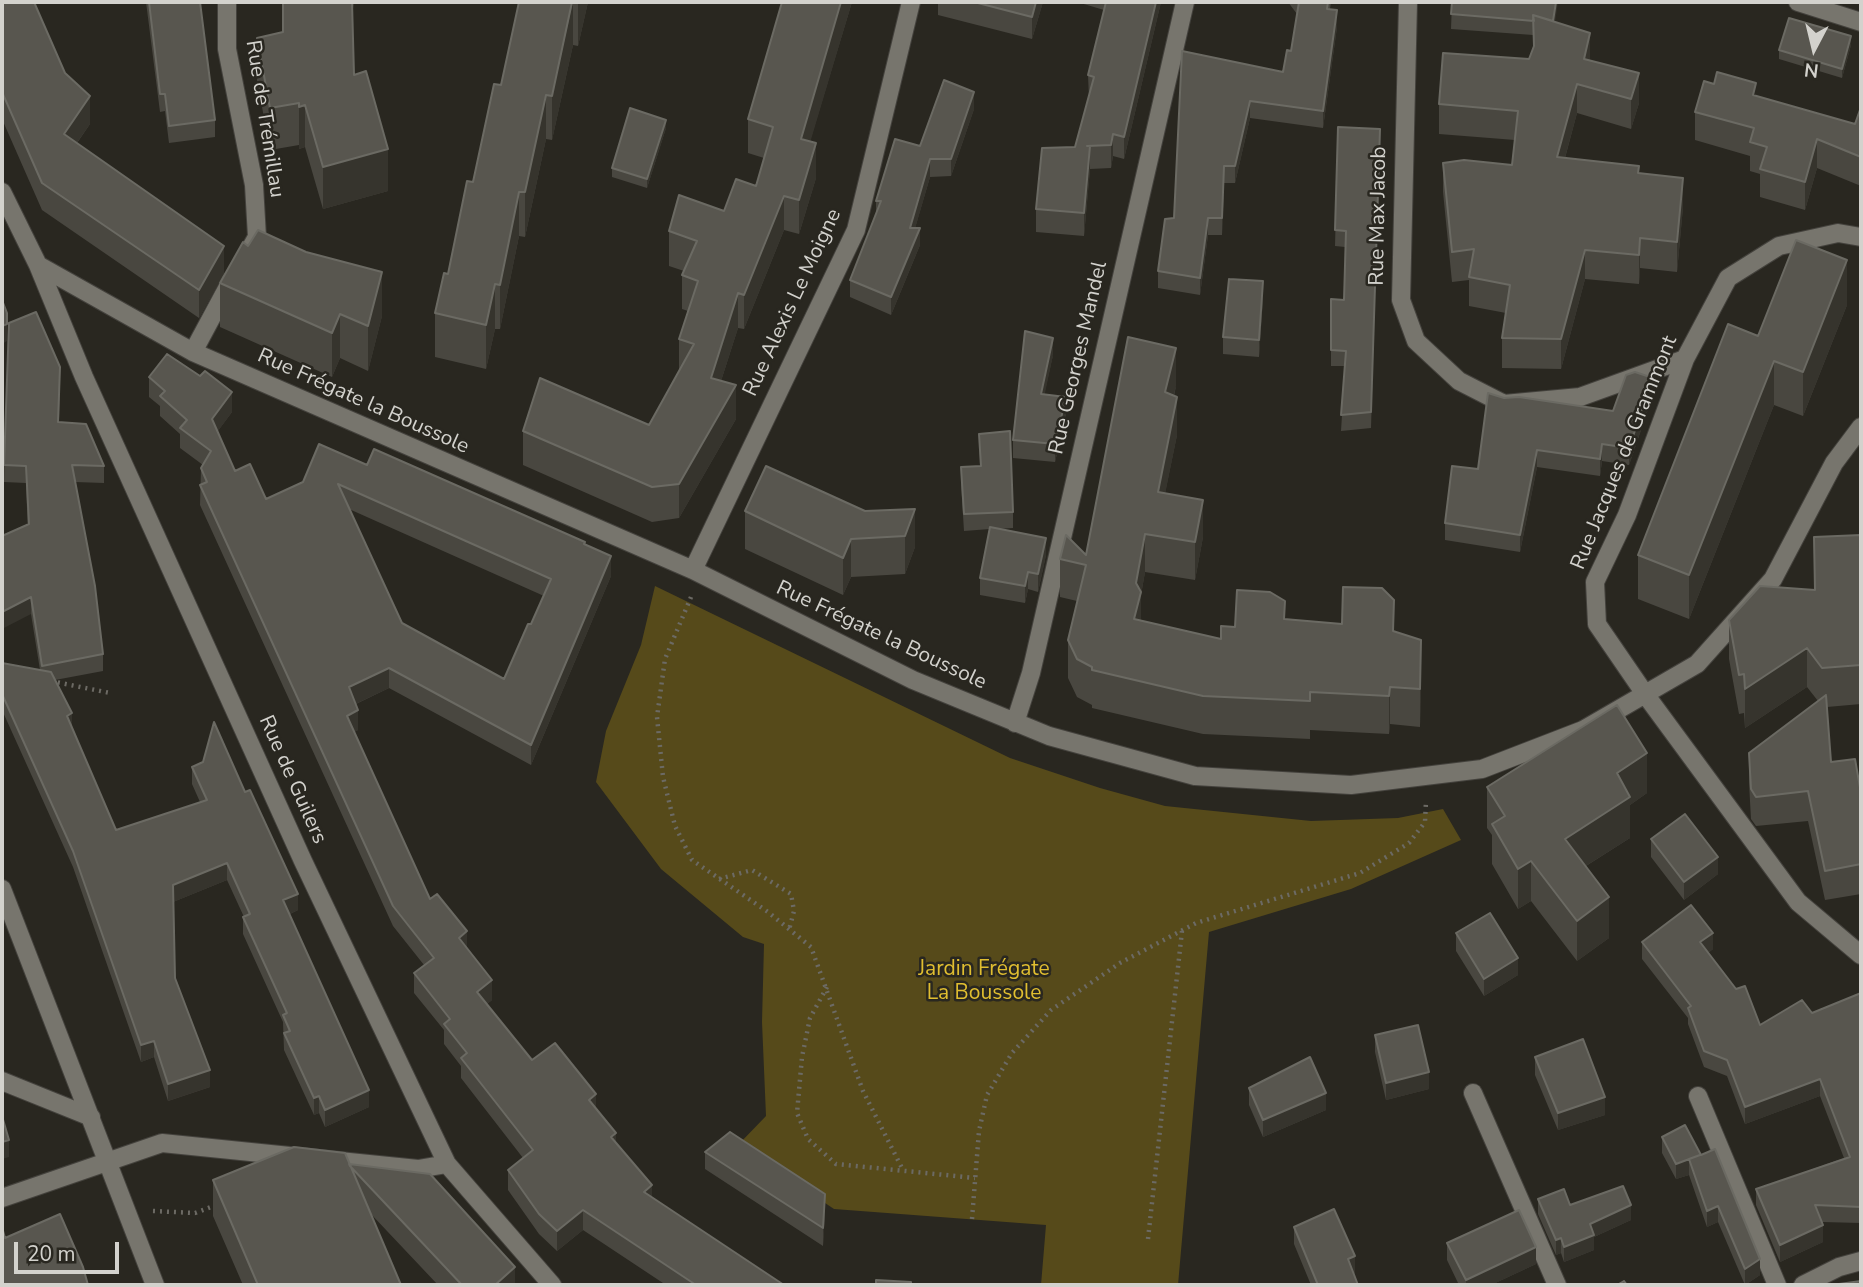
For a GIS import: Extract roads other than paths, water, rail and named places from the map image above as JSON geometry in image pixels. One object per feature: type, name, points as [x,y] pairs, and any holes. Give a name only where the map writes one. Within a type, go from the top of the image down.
[{"type":"street","name":"Rue de Trémillau","points":[[193,352],[257,237],[254,185],[227,49],[228,2]]},
{"type":"street","name":"Rue Alexis Le Moigne","points":[[698,573],[856,230],[911,2]]},
{"type":"street","name":"Rue Georges Mandel","points":[[1015,723],[1031,673],[1185,2]]},
{"type":"street","name":"Rue Max Jacob","points":[[1408,2],[1401,300],[1416,341],[1459,381],[1504,404],[1580,397],[1685,359]]},
{"type":"street","points":[[1798,2],[1861,22]]},
{"type":"street","name":"Rue de Guilers","points":[[2,192],[38,265],[85,377],[303,861],[447,1164],[552,1285]]},
{"type":"street","name":"Rue Jacques de Grammont","points":[[1861,237],[1838,233],[1779,246],[1728,278],[1685,359],[1627,515],[1595,582],[1597,624],[1645,694],[1798,902],[1861,955]]},
{"type":"street","name":"Rue Frégate la Boussole","points":[[38,265],[193,352],[698,573],[913,680],[1015,723],[1195,776],[1351,785],[1427,776],[1482,769],[1583,730],[1697,664],[1773,579],[1833,463],[1861,427]]},
{"type":"street","points":[[2,889],[155,1285]]},
{"type":"street","points":[[2,1081],[91,1117]]},
{"type":"street","points":[[1473,1093],[1557,1285]]},
{"type":"street","points":[[1698,1096],[1777,1285]]},
{"type":"street","points":[[2,1198],[162,1143],[418,1169],[447,1164]]},
{"type":"street","points":[[1803,1285],[1839,1267],[1861,1261]]},
{"type":"park label","name":"Jardin Frégate La Boussole","points":[[984,982]]}]
